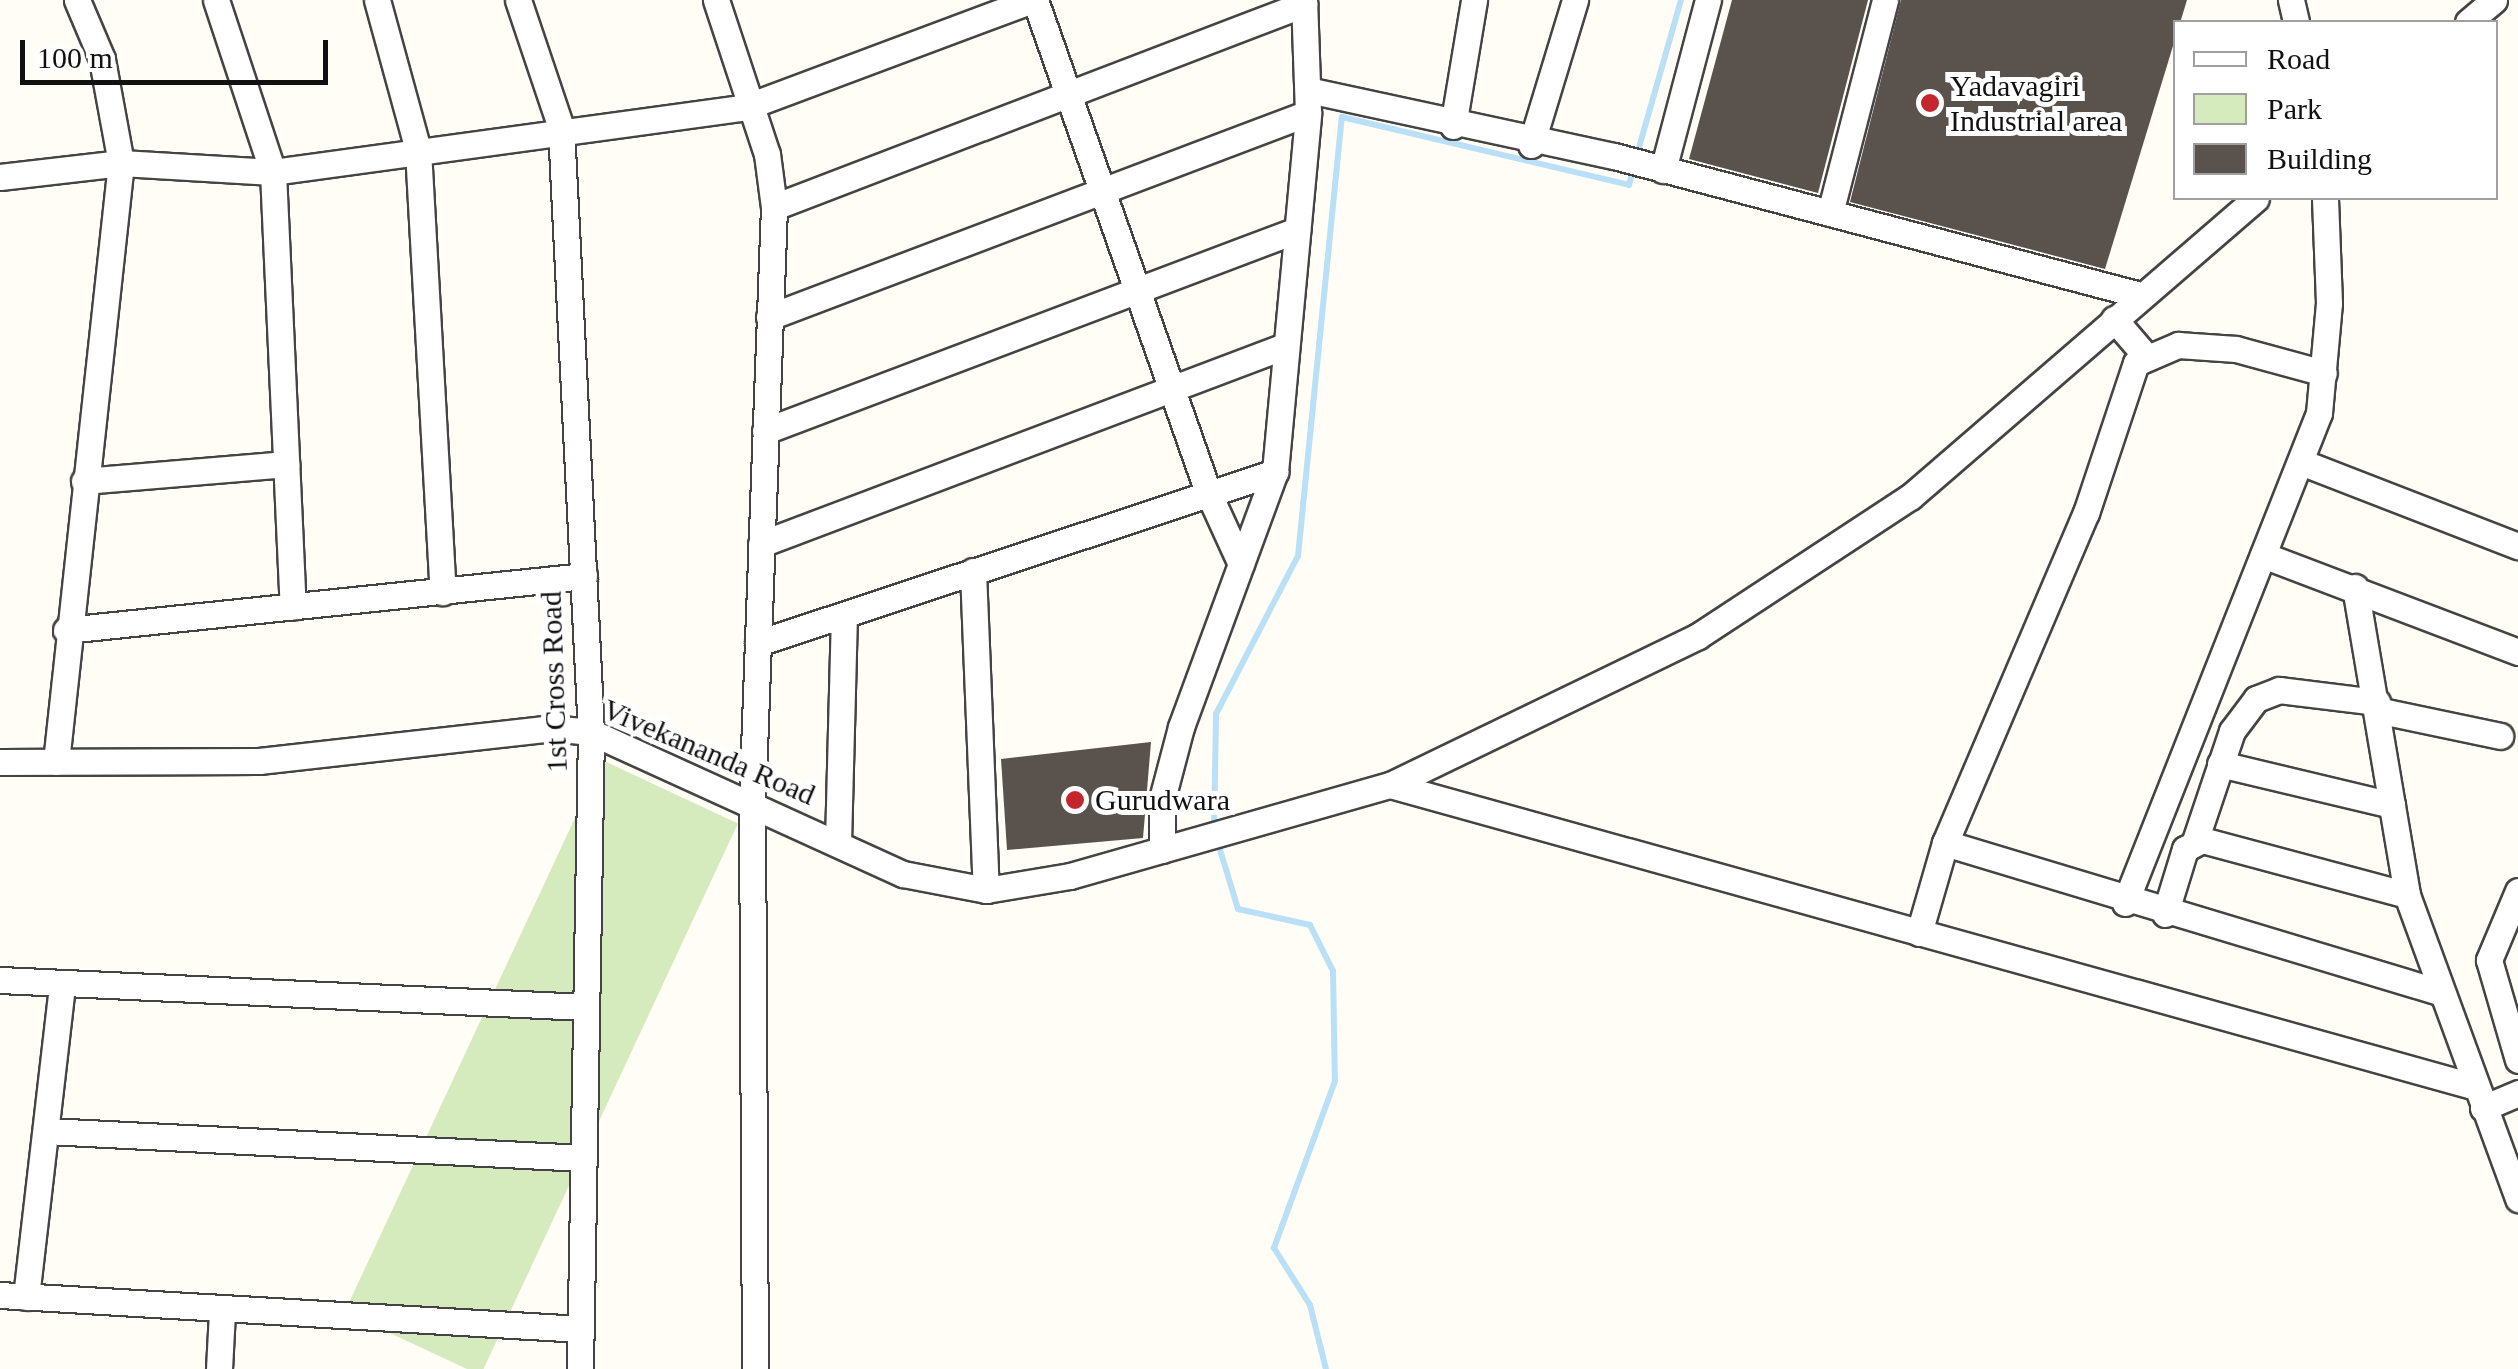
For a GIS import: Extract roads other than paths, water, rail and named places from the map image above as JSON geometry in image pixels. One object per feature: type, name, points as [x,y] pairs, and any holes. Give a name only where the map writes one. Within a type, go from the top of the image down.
[{"type":"street","points":[[56,762],[66,630],[121,163],[102,59],[77,0]]},
{"type":"street","points":[[216,0],[273,172],[293,607]]},
{"type":"street","points":[[377,0],[418,150],[444,592]]},
{"type":"street","name":"1st Cross Road","points":[[518,0],[561,128],[592,732],[580,1369]]},
{"type":"street","points":[[0,177],[121,163],[273,172],[561,128],[746,106],[1034,0],[1140,290],[1208,492],[1241,564]]},
{"type":"street","points":[[1453,126],[1474,0]]},
{"type":"street","points":[[1531,145],[1575,0]]},
{"type":"street","points":[[1658,169],[1708,0]]},
{"type":"street","points":[[1830,213],[1885,0]]},
{"type":"street","points":[[2470,20],[2494,0],[2518,11]]},
{"type":"street","points":[[718,1],[746,106],[767,154],[774,207],[752,804],[755,1369]]},
{"type":"street","points":[[774,207],[1304,2],[1313,99],[1274,472],[1182,728],[1162,799],[1162,850]]},
{"type":"street","points":[[770,317],[1104,190],[1313,99],[1380,107],[1531,145],[1614,156],[2140,295]]},
{"type":"street","name":"Vivekananda Road","points":[[0,762],[260,762],[550,728],[592,732],[904,874],[986,890],[1162,850],[1390,785],[1592,693],[1800,573],[1910,497],[2254,200]]},
{"type":"street","points":[[2125,903],[2302,462],[2324,373],[2325,200]]},
{"type":"street","points":[[766,431],[1297,230]]},
{"type":"street","points":[[2114,319],[2145,355]]},
{"type":"street","points":[[1919,934],[1945,843],[2086,513],[2128,377],[2145,355],[2178,345],[2236,348],[2324,373]]},
{"type":"street","points":[[762,544],[1285,346]]},
{"type":"street","points":[[2302,462],[2518,546]]},
{"type":"street","points":[[84,481],[286,464]]},
{"type":"street","points":[[758,643],[844,618],[1274,472]]},
{"type":"street","points":[[2263,555],[2518,652]]},
{"type":"street","points":[[973,572],[986,890]]},
{"type":"street","points":[[66,630],[584,576]]},
{"type":"street","points":[[2355,587],[2407,895],[2439,992],[2518,1199]]},
{"type":"street","points":[[838,844],[844,618]]},
{"type":"street","points":[[2165,914],[2238,718],[2268,693],[2377,706],[2500,736]]},
{"type":"street","points":[[2220,764],[2392,805]]},
{"type":"street","points":[[1390,785],[2479,1098],[2518,1093]]},
{"type":"street","points":[[2195,841],[2407,895]]},
{"type":"street","points":[[1945,843],[2125,903],[2439,992]]},
{"type":"street","points":[[2518,891],[2490,960],[2518,1060]]},
{"type":"street","points":[[0,980],[585,1007]]},
{"type":"street","points":[[26,1296],[62,985]]},
{"type":"street","points":[[47,1131],[583,1158]]},
{"type":"street","points":[[0,1294],[222,1312],[581,1329]]},
{"type":"street","points":[[219,1369],[222,1312]]},
{"type":"waterway","points":[[1636,158],[1681,0]]},
{"type":"waterway","points":[[1214,831],[1216,714],[1298,556],[1342,117],[1629,185],[1633,170]]},
{"type":"waterway","points":[[1218,843],[1238,909],[1310,925],[1333,971],[1335,1081],[1274,1248],[1310,1305],[1326,1369]]},
{"type":"place","name":"Yadavagiri Industrial area","points":[[1930,103]]},
{"type":"place","name":"Gurudwara","points":[[1075,800]]}]
